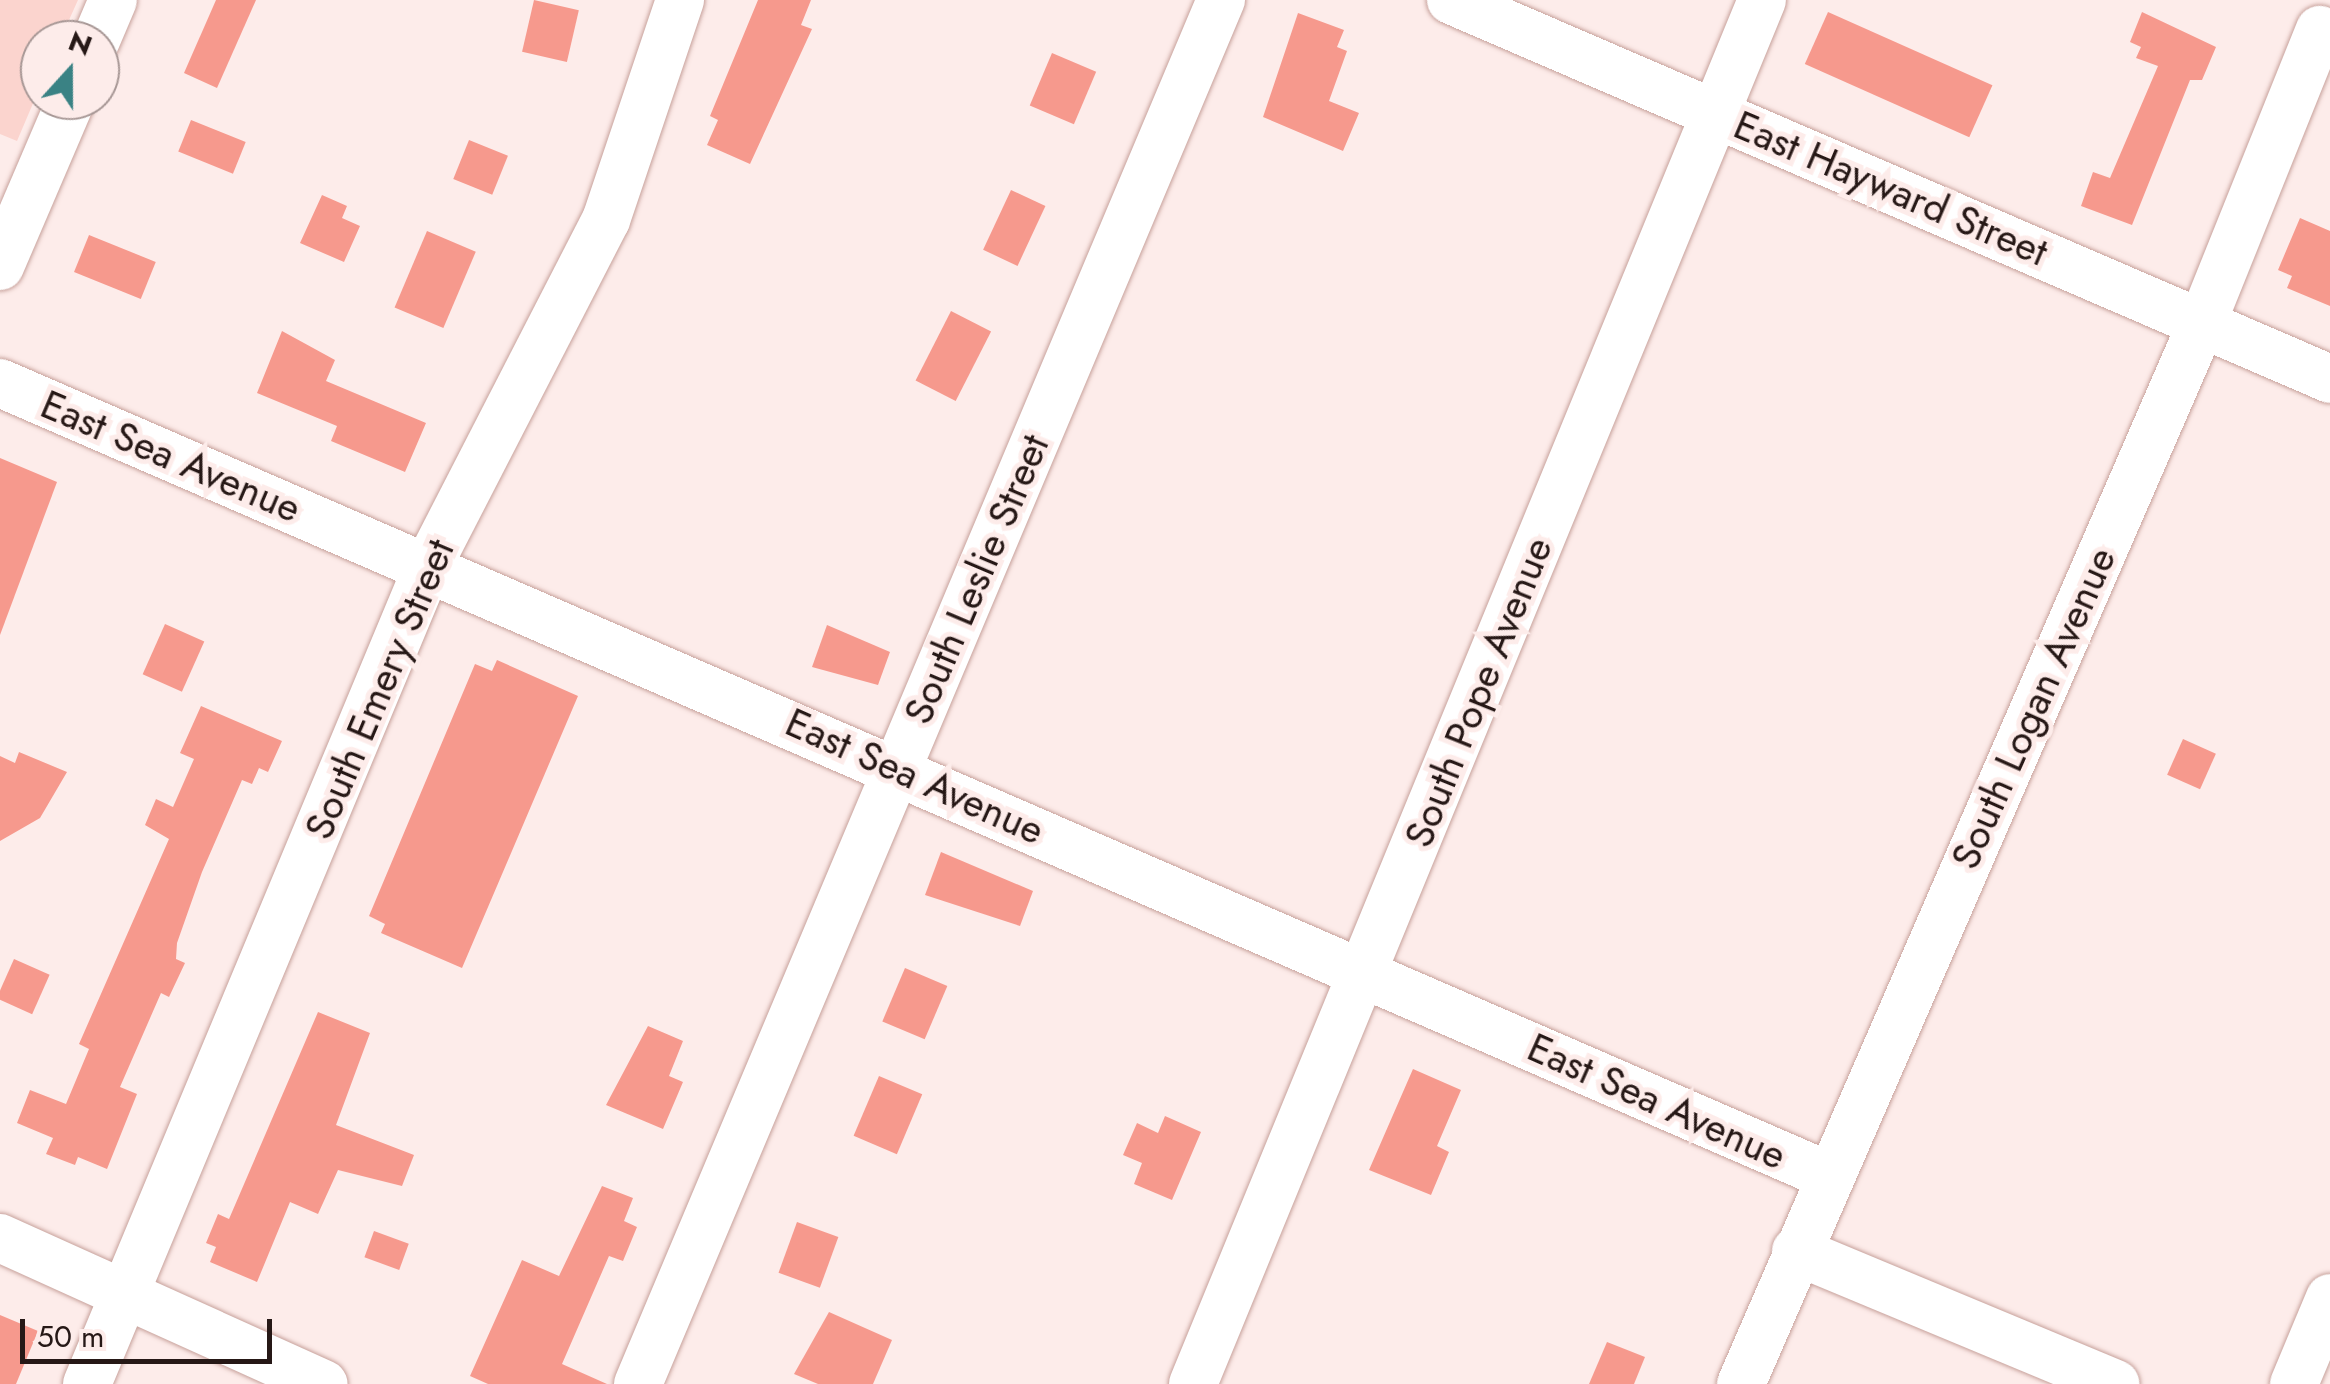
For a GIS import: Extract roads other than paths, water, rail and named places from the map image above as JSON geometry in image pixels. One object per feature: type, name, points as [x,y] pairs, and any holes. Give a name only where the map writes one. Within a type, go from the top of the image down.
[{"type":"street","name":"South Emery Street","points":[[88,1384],[428,566],[606,220],[680,0]]},
{"type":"street","name":"South Leslie Street","points":[[638,1384],[1221,0]]},
{"type":"street","name":"East Hayward Street","points":[[1451,0],[2330,379]]},
{"type":"street","name":"South Pope Avenue","points":[[1193,1384],[1762,0]]},
{"type":"street","name":"South Logan Avenue","points":[[1741,1384],[1827,1175],[2202,323],[2320,30]]},
{"type":"street","points":[[0,266],[62,120]]},
{"type":"street","name":"East Sea Avenue","points":[[0,383],[896,767],[1827,1175]]},
{"type":"street","points":[[0,1238],[324,1384]]},
{"type":"street","points":[[1796,1250],[2115,1384]]},
{"type":"street","points":[[2294,1384],[2330,1298]]}]
